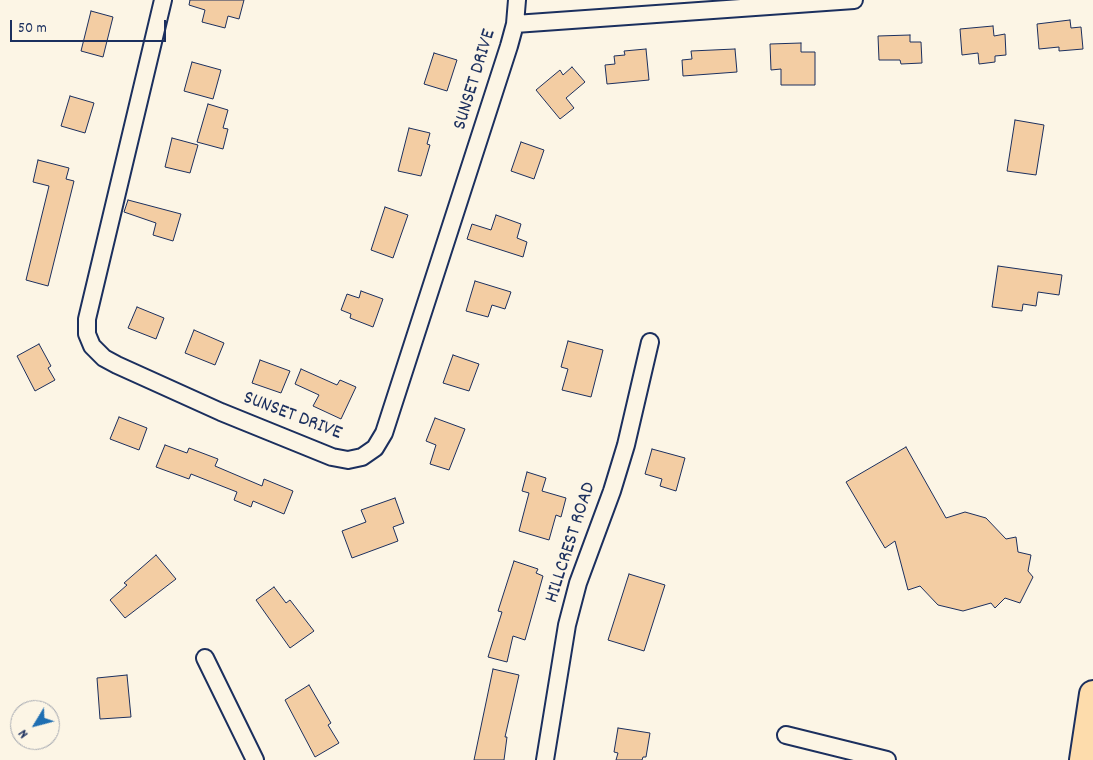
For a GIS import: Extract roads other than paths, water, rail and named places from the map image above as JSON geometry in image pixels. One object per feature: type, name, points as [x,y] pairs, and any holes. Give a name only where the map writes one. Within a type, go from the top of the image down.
[{"type":"main road","points":[[1083,760],[1093,694]]},
{"type":"street","name":"SUNSET DRIVE","points":[[163,0],[87,320],[87,334],[92,346],[104,358],[117,365],[221,412],[332,457],[348,460],[362,457],[375,448],[384,433],[515,24],[517,0]]},
{"type":"street","points":[[515,24],[854,0]]},
{"type":"street","name":"HILLCREST ROAD","points":[[545,760],[569,617],[578,583],[612,492],[626,445],[650,342]]},
{"type":"street","points":[[205,658],[255,760]]},
{"type":"street","points":[[786,735],[887,760]]}]
